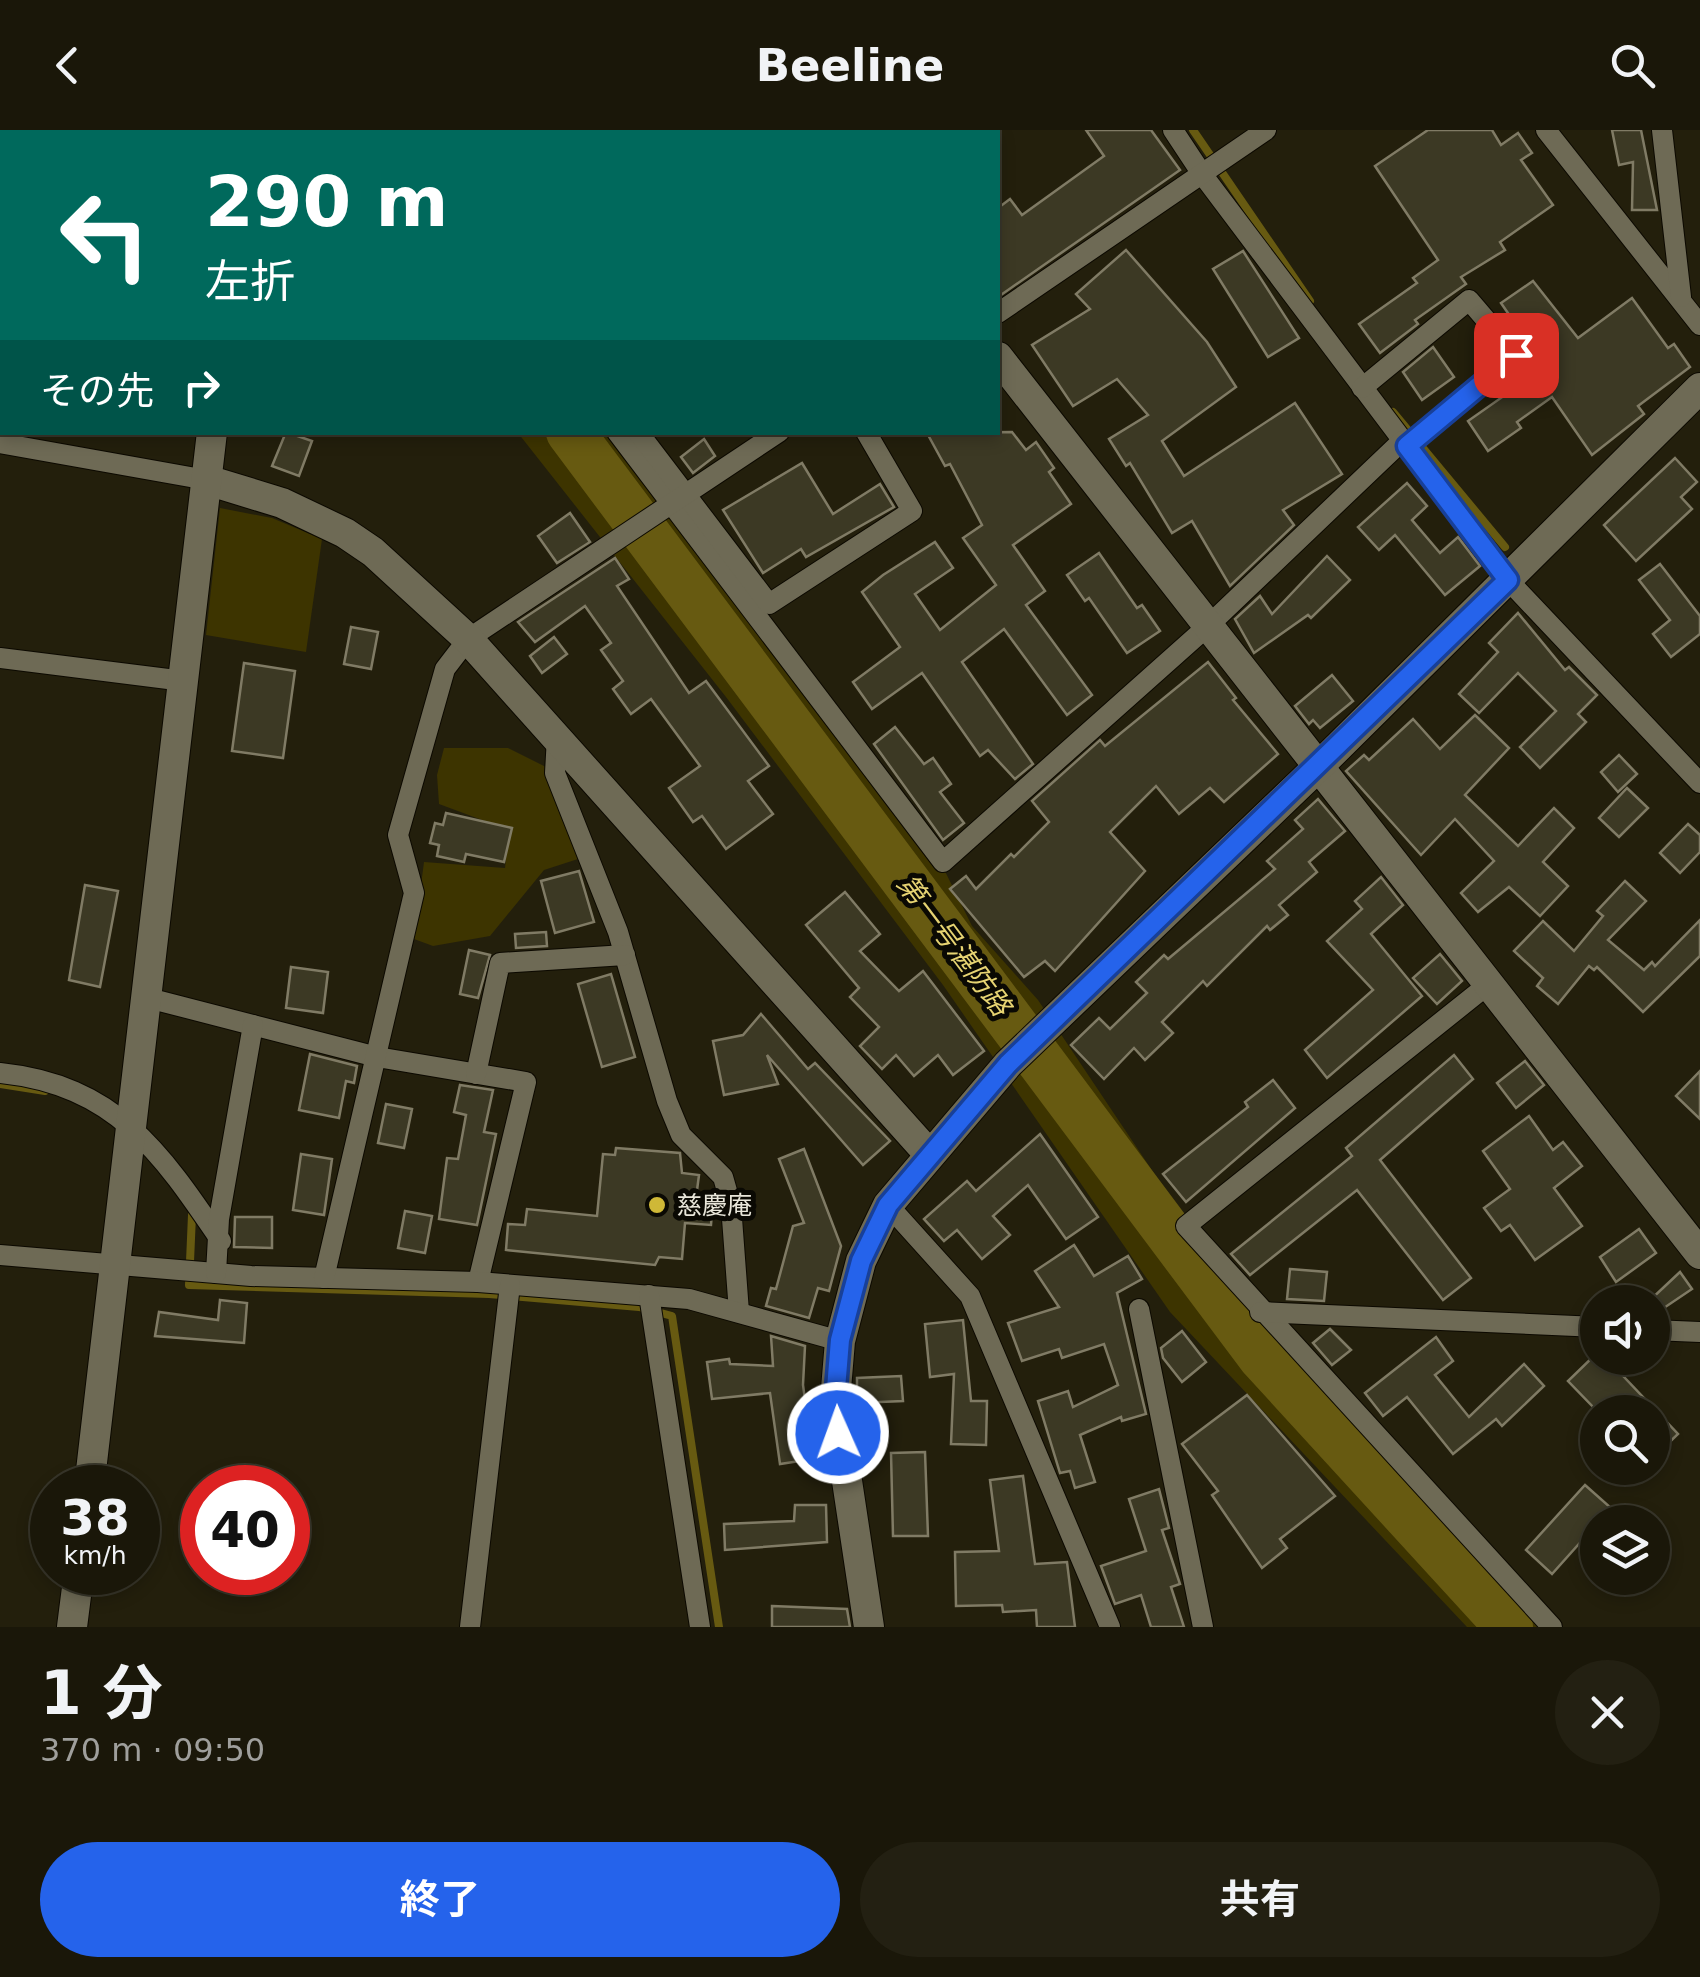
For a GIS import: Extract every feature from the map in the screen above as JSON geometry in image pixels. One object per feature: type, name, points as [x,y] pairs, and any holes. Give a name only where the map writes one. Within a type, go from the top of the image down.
[{"type":"street","points":[[1173,130],[1367,384],[1508,580],[1700,783]]},
{"type":"street","points":[[1000,312],[1266,130]]},
{"type":"street","points":[[1546,130],[1700,325]]},
{"type":"street","points":[[1662,130],[1682,302]]},
{"type":"street","points":[[619,435],[943,862],[1409,442],[1516,355],[1469,300],[1367,384]]},
{"type":"street","points":[[1000,361],[1700,1254]]},
{"type":"street","points":[[869,1627],[835,1401],[840,1340],[861,1261],[888,1205],[1042,1029],[1320,765],[1700,388]]},
{"type":"street","points":[[91,1465],[212,435]]},
{"type":"street","points":[[639,435],[672,501],[769,604],[912,511],[868,435]]},
{"type":"street","points":[[324,1278],[414,893],[398,834],[445,669],[468,639],[774,435]]},
{"type":"street","points":[[0,443],[206,480],[282,503],[345,533],[373,552],[468,639],[929,1154]]},
{"type":"street","points":[[0,658],[184,680]]},
{"type":"street","points":[[557,737],[555,774],[574,812],[625,956],[680,1135],[722,1177],[727,1191],[739,1312]]},
{"type":"street","points":[[476,1074],[500,963],[625,956]]},
{"type":"street","points":[[1490,983],[1186,1226],[1260,1312],[1552,1627]]},
{"type":"street","points":[[148,998],[377,1056],[526,1082],[478,1282]]},
{"type":"street","points":[[216,1273],[221,1240],[219,1219],[253,1025]]},
{"type":"street","points":[[0,1073],[34,1076],[88,1094],[131,1127],[166,1162],[221,1240]]},
{"type":"street","points":[[888,1205],[970,1296],[1110,1627]]},
{"type":"street","points":[[0,1255],[216,1273],[478,1282],[650,1304],[689,1299],[840,1340]]},
{"type":"street","points":[[470,1627],[510,1285]]},
{"type":"street","points":[[650,1304],[700,1627]]},
{"type":"street","points":[[1139,1309],[1203,1627]]},
{"type":"street","points":[[1260,1312],[1580,1326]]},
{"type":"street","points":[[1670,1331],[1700,1332]]},
{"type":"street","points":[[72,1627],[75,1595]]},
{"type":"shaded area","points":[[520,435],[619,435],[937,855],[972,926],[1038,1000],[1200,1242],[1552,1627],[1467,1627],[1170,1312],[943,985],[726,697]]},
{"type":"shaded area","points":[[220,508],[272,518],[322,539],[306,652],[206,635]]},
{"type":"shaded area","points":[[444,748],[508,748],[546,767],[575,837],[578,859],[544,870],[490,936],[433,946],[414,939],[424,862],[505,868],[509,830],[439,804],[437,775]]},
{"type":"building","points":[[1086,130],[1151,130],[1180,170],[1000,296],[1000,206],[1010,199],[1022,215],[1104,156]]},
{"type":"building","points":[[1428,130],[1492,130],[1501,145],[1518,133],[1532,153],[1521,160],[1553,205],[1500,242],[1505,250],[1461,277],[1466,284],[1415,320],[1418,324],[1380,353],[1359,324],[1417,283],[1413,278],[1438,260],[1375,166]]},
{"type":"building","points":[[1612,130],[1641,130],[1657,210],[1632,210],[1633,162],[1619,165]]},
{"type":"building","points":[[1126,250],[1207,342],[1236,387],[1162,441],[1184,476],[1295,403],[1342,474],[1283,510],[1294,525],[1230,586],[1192,521],[1172,533],[1130,463],[1126,466],[1109,439],[1148,415],[1117,379],[1073,406],[1032,345],[1090,309],[1076,294]]},
{"type":"building","points":[[1243,251],[1299,338],[1268,357],[1213,269]]},
{"type":"building","points":[[1533,281],[1578,338],[1632,298],[1668,348],[1674,344],[1690,367],[1638,406],[1644,414],[1592,455],[1552,397],[1517,422],[1521,428],[1488,451],[1468,421],[1508,393],[1504,387],[1541,361],[1501,303]]},
{"type":"building","points":[[1433,347],[1454,377],[1422,400],[1403,372]]},
{"type":"building","points":[[1012,432],[1026,450],[1036,442],[1054,468],[1049,472],[1071,504],[1013,545],[1045,591],[1026,605],[1092,695],[1067,715],[1004,629],[962,662],[1033,764],[1015,779],[988,750],[980,756],[922,673],[872,709],[853,682],[900,647],[862,592],[883,575],[935,542],[953,568],[915,594],[940,630],[996,585],[963,538],[982,525],[950,464],[945,466],[928,435]]},
{"type":"building","points":[[285,435],[312,441],[299,476],[272,466]]},
{"type":"building","points":[[704,439],[715,456],[693,473],[681,457]]},
{"type":"building","points":[[1675,458],[1697,482],[1681,497],[1692,509],[1636,561],[1604,525]]},
{"type":"building","points":[[802,463],[833,514],[880,484],[894,507],[806,557],[801,549],[763,573],[723,510]]},
{"type":"building","points":[[1407,483],[1427,506],[1412,520],[1440,553],[1458,537],[1480,566],[1445,595],[1395,535],[1379,550],[1358,527]]},
{"type":"building","points":[[570,513],[590,542],[557,563],[538,536]]},
{"type":"building","points":[[1099,553],[1137,608],[1142,605],[1160,631],[1127,653],[1089,598],[1085,601],[1067,575]]},
{"type":"building","points":[[1327,556],[1350,580],[1311,618],[1308,615],[1254,653],[1235,619],[1260,596],[1272,614]]},
{"type":"building","points":[[615,558],[629,579],[617,586],[689,693],[706,681],[769,766],[748,781],[773,814],[726,849],[702,816],[693,822],[669,788],[700,766],[651,699],[631,714],[613,689],[623,681],[601,650],[611,643],[585,606],[535,642],[518,622]]},
{"type":"building","points":[[1660,564],[1700,616],[1700,634],[1671,657],[1653,634],[1670,620],[1639,580]]},
{"type":"building","points":[[1518,613],[1565,670],[1569,667],[1597,695],[1578,714],[1586,722],[1540,768],[1520,747],[1556,711],[1518,673],[1479,713],[1459,694],[1498,652],[1489,643]]},
{"type":"building","points":[[351,627],[378,632],[371,669],[344,664]]},
{"type":"building","points":[[554,637],[567,654],[542,673],[530,656]]},
{"type":"building","points":[[1208,662],[1236,698],[1233,700],[1278,754],[1224,802],[1210,788],[1179,814],[1156,786],[1110,832],[1145,871],[1055,971],[1045,961],[1024,977],[950,889],[966,876],[976,889],[1011,854],[1014,857],[1049,822],[1032,801],[1100,740],[1105,746]]},
{"type":"building","points":[[244,663],[295,671],[283,758],[232,751]]},
{"type":"building","points":[[1332,675],[1353,701],[1320,728],[1313,720],[1309,724],[1295,706]]},
{"type":"building","points":[[1475,715],[1509,748],[1465,795],[1518,846],[1554,808],[1574,828],[1543,862],[1568,886],[1540,916],[1509,887],[1478,912],[1461,893],[1494,861],[1455,819],[1421,855],[1346,771],[1364,755],[1369,760],[1413,719],[1440,749]]},
{"type":"building","points":[[895,727],[924,764],[933,758],[951,784],[940,792],[964,823],[943,840],[874,744]]},
{"type":"building","points":[[1619,755],[1637,774],[1618,792],[1601,772]]},
{"type":"building","points":[[1627,788],[1648,808],[1619,837],[1599,818]]},
{"type":"building","points":[[1318,799],[1345,831],[1309,862],[1317,872],[1279,905],[1288,915],[1270,930],[1267,926],[1207,986],[1203,981],[1162,1022],[1173,1033],[1145,1060],[1134,1048],[1104,1079],[1071,1045],[1099,1018],[1110,1029],[1147,993],[1136,982],[1164,955],[1168,959],[1275,869],[1267,861],[1303,829],[1295,820]]},
{"type":"building","points":[[446,813],[512,828],[504,862],[466,854],[464,862],[437,856],[439,845],[430,843],[435,823],[443,825]]},
{"type":"building","points":[[1688,824],[1700,835],[1700,852],[1680,873],[1660,853]]},
{"type":"building","points":[[579,871],[594,922],[555,933],[541,881]]},
{"type":"building","points":[[1381,877],[1403,905],[1371,934],[1422,996],[1327,1078],[1305,1050],[1373,990],[1327,941],[1362,909],[1355,901]]},
{"type":"building","points":[[1625,881],[1646,901],[1608,940],[1644,970],[1652,962],[1655,966],[1700,920],[1700,956],[1643,1012],[1597,967],[1594,970],[1589,966],[1558,1004],[1537,986],[1543,978],[1514,951],[1543,921],[1574,951],[1603,916],[1597,911]]},
{"type":"building","points":[[85,885],[118,891],[100,987],[69,980]]},
{"type":"building","points":[[845,892],[880,934],[860,951],[899,991],[923,971],[984,1051],[953,1075],[938,1055],[914,1076],[896,1055],[882,1069],[860,1046],[879,1027],[850,997],[859,988],[806,925]]},
{"type":"building","points":[[546,932],[547,946],[516,948],[515,934]]},
{"type":"building","points":[[469,950],[490,955],[478,998],[460,994]]},
{"type":"building","points":[[1440,954],[1462,981],[1437,1004],[1413,978]]},
{"type":"building","points":[[291,967],[328,972],[323,1013],[286,1008]]},
{"type":"building","points":[[611,974],[635,1057],[602,1067],[578,984]]},
{"type":"building","points":[[761,1014],[808,1069],[815,1063],[890,1141],[863,1165],[767,1055],[778,1084],[724,1095],[713,1041],[743,1035]]},
{"type":"building","points":[[310,1054],[357,1066],[354,1083],[346,1081],[339,1118],[299,1110]]},
{"type":"building","points":[[1454,1055],[1473,1079],[1380,1160],[1471,1278],[1443,1300],[1357,1190],[1250,1275],[1231,1254],[1352,1156],[1346,1148]]},
{"type":"building","points":[[1525,1061],[1544,1085],[1516,1108],[1497,1083]]},
{"type":"building","points":[[1700,1071],[1700,1119],[1676,1096]]},
{"type":"building","points":[[1273,1080],[1295,1108],[1186,1202],[1163,1174],[1248,1107],[1245,1102]]},
{"type":"building","points":[[460,1085],[493,1090],[484,1132],[496,1134],[477,1225],[439,1219],[447,1158],[458,1159],[466,1115],[454,1112]]},
{"type":"building","points":[[386,1104],[412,1109],[404,1148],[378,1143]]},
{"type":"building","points":[[1529,1116],[1553,1150],[1563,1142],[1582,1166],[1554,1188],[1582,1226],[1535,1260],[1510,1225],[1501,1231],[1484,1208],[1510,1189],[1483,1151]]},
{"type":"building","points":[[1040,1134],[1098,1217],[1066,1239],[1028,1185],[993,1216],[1010,1235],[982,1259],[957,1230],[944,1241],[924,1219],[967,1181],[976,1191]]},
{"type":"building","name":"慈慶庵","points":[[616,1148],[680,1153],[682,1173],[699,1175],[696,1198],[713,1200],[711,1225],[685,1223],[682,1259],[659,1257],[655,1265],[506,1250],[508,1224],[525,1225],[527,1209],[597,1216],[603,1154],[615,1155]]},
{"type":"building","points":[[804,1149],[841,1246],[829,1291],[818,1288],[809,1318],[766,1306],[771,1288],[776,1289],[793,1226],[804,1223],[779,1159]]},
{"type":"building","points":[[301,1154],[332,1159],[324,1215],[293,1210]]},
{"type":"building","points":[[405,1211],[432,1216],[425,1253],[398,1248]]},
{"type":"building","points":[[235,1217],[272,1217],[272,1248],[234,1247]]},
{"type":"building","points":[[1639,1229],[1656,1253],[1616,1282],[1600,1257]]},
{"type":"building","points":[[1074,1245],[1094,1276],[1128,1256],[1142,1279],[1117,1293],[1146,1414],[1122,1421],[1121,1417],[1080,1435],[1095,1482],[1075,1488],[1070,1471],[1060,1473],[1038,1401],[1068,1391],[1073,1407],[1118,1385],[1104,1344],[1062,1358],[1059,1349],[1022,1361],[1008,1323],[1059,1307],[1035,1271]]},
{"type":"building","points":[[1290,1269],[1327,1272],[1324,1301],[1287,1299]]},
{"type":"building","points":[[1680,1272],[1692,1289],[1670,1304],[1670,1285],[1666,1285]]},
{"type":"building","points":[[220,1300],[247,1303],[244,1343],[155,1336],[159,1312],[218,1320]]},
{"type":"building","points":[[963,1320],[971,1401],[987,1401],[986,1445],[951,1444],[954,1374],[930,1377],[925,1324]]},
{"type":"building","points":[[1330,1329],[1351,1350],[1332,1365],[1313,1343]]},
{"type":"building","points":[[1182,1331],[1206,1362],[1182,1382],[1163,1358],[1161,1348]]},
{"type":"building","points":[[771,1336],[805,1346],[803,1385],[813,1459],[780,1464],[770,1393],[712,1399],[707,1362],[729,1359],[730,1364],[773,1366]]},
{"type":"building","points":[[1436,1337],[1453,1361],[1435,1375],[1469,1417],[1524,1364],[1544,1386],[1502,1426],[1496,1419],[1453,1454],[1407,1397],[1383,1416],[1365,1393]]},
{"type":"building","points":[[1580,1369],[1580,1375],[1622,1375],[1641,1395],[1582,1395],[1568,1381]]},
{"type":"building","points":[[901,1376],[903,1401],[857,1403],[857,1378]]},
{"type":"building","points":[[1247,1395],[1335,1496],[1280,1539],[1287,1548],[1262,1568],[1212,1495],[1218,1491],[1182,1444]]},
{"type":"building","points":[[1670,1426],[1678,1434],[1670,1442]]},
{"type":"building","points":[[925,1452],[928,1536],[893,1536],[891,1453]]},
{"type":"building","points":[[1023,1476],[1035,1564],[1067,1562],[1075,1627],[1037,1627],[1036,1610],[1003,1612],[1002,1605],[956,1606],[955,1552],[999,1551],[990,1480]]},
{"type":"building","points":[[1585,1485],[1608,1505],[1580,1505],[1580,1543],[1552,1574],[1526,1550]]},
{"type":"building","points":[[1159,1489],[1169,1528],[1162,1530],[1180,1584],[1171,1587],[1184,1627],[1151,1627],[1141,1595],[1115,1604],[1101,1566],[1146,1551],[1129,1499]]},
{"type":"building","points":[[795,1505],[826,1505],[827,1542],[725,1550],[724,1524],[794,1521]]},
{"type":"building","points":[[772,1606],[847,1609],[850,1627],[772,1627]]},
{"type":"waterway","points":[[1193,130],[1310,301]]},
{"type":"waterway","points":[[1393,412],[1505,547]]},
{"type":"waterway","name":"第一号湛防路","points":[[572,435],[1261,1356],[1509,1627]]},
{"type":"waterway","points":[[0,1084],[45,1091]]},
{"type":"waterway","points":[[192,1215],[189,1285],[489,1294],[639,1307],[672,1316],[719,1627]]},
{"type":"place","name":"慈慶庵","points":[[657,1205]]},
{"type":"route","points":[[838,1433],[835,1401],[840,1340],[861,1261],[888,1205],[1042,1029],[1508,580],[1407,446],[1516,355]]}]
